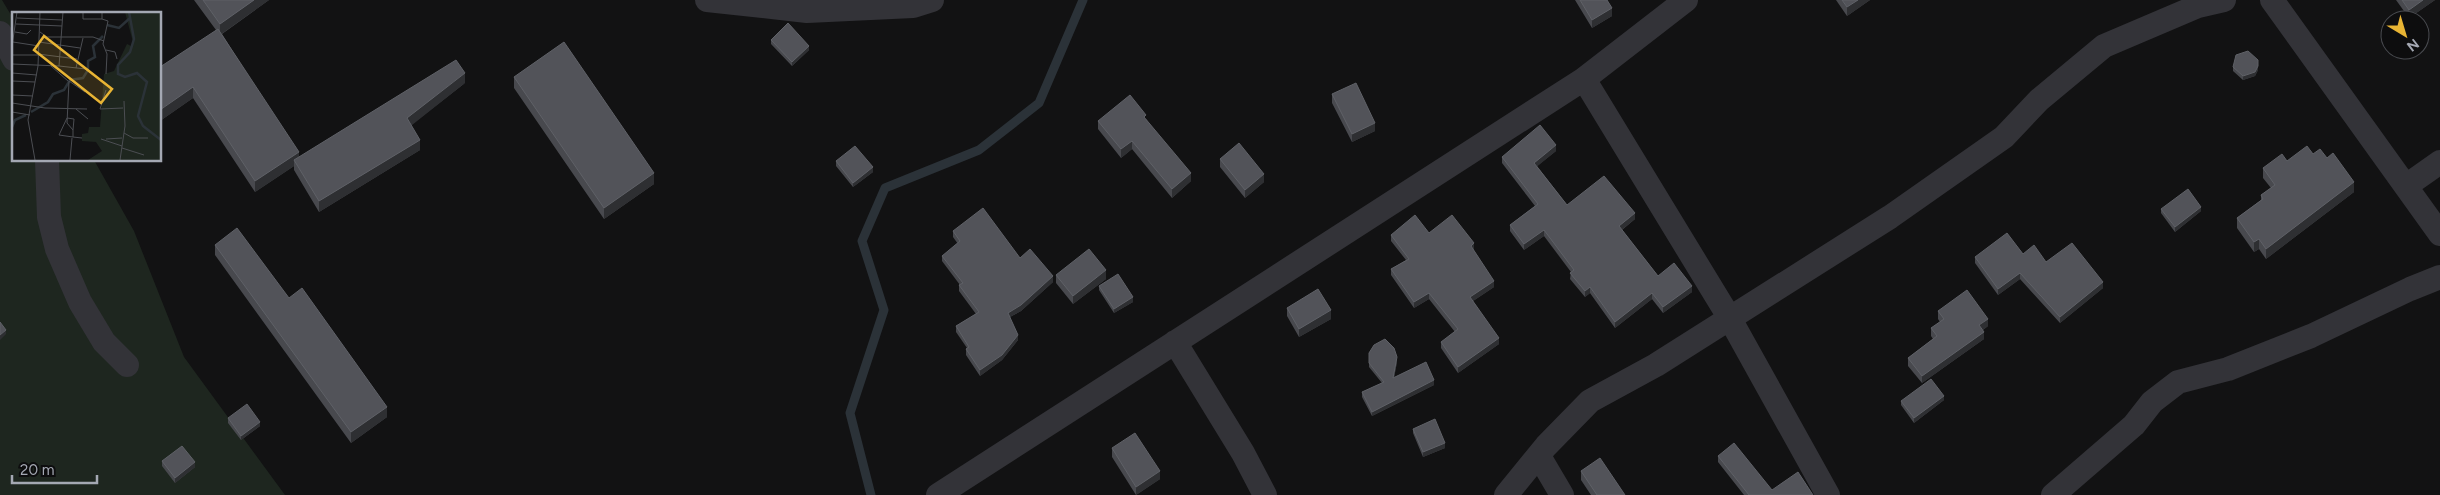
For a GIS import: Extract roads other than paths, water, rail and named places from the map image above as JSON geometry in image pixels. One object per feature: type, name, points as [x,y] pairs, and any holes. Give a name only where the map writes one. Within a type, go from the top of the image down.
[{"type":"street","points":[[707,0],[807,11],[914,6],[932,0]]},
{"type":"street","points":[[938,495],[1584,79],[1686,0]]},
{"type":"street","points":[[1506,495],[1573,416],[1590,401],[1656,365],[1729,317],[1890,217],[2004,137],[2039,100],[2104,46],[2198,6],[2224,0]]},
{"type":"street","points":[[2272,0],[2440,234]]},
{"type":"street","points":[[0,33],[12,55]]},
{"type":"street","points":[[1584,79],[1729,317],[1828,495]]},
{"type":"street","points":[[47,161],[49,217],[57,249],[80,302],[104,342],[127,365]]},
{"type":"street","points":[[2406,186],[2440,162]]},
{"type":"street","points":[[2052,495],[2134,424],[2152,402],[2178,382],[2228,368],[2311,336],[2410,289],[2440,277]]},
{"type":"street","points":[[1176,342],[1243,453],[1265,495]]},
{"type":"street","points":[[1538,456],[1562,495]]},
{"type":"waterway","points":[[871,495],[850,413],[884,310],[862,241],[885,188],[979,150],[1039,103],[1083,0]]}]
